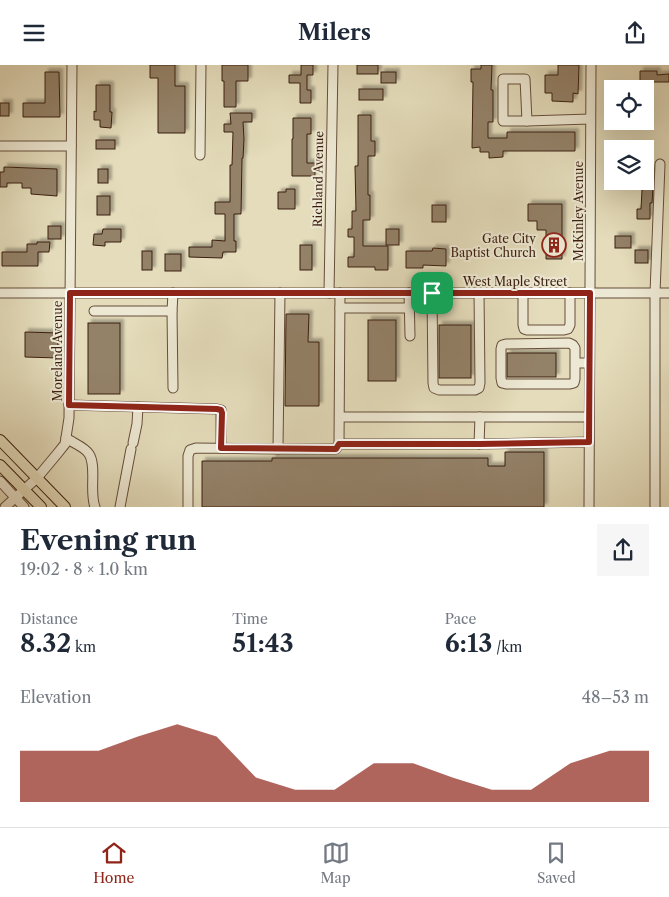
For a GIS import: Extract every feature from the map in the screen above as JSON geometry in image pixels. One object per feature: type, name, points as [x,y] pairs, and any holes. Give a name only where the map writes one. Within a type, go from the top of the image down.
[{"type":"main road","points":[[0,440],[65,507]]},
{"type":"main road","points":[[0,465],[41,507]]},
{"type":"street","name":"Moreland Avenue","points":[[5,507],[58,454],[65,444],[66,438],[69,418],[72,65]]},
{"type":"street","points":[[200,155],[201,65]]},
{"type":"street","name":"Richland Avenue","points":[[329,293],[332,65]]},
{"type":"street","name":"McKinley Avenue","points":[[589,507],[590,65]]},
{"type":"street","points":[[526,121],[525,79],[503,79],[503,121],[526,121],[590,119]]},
{"type":"street","points":[[0,146],[71,146]]},
{"type":"street","points":[[655,507],[655,293],[660,164]]},
{"type":"street","name":"West Maple Street","points":[[0,293],[669,293]]},
{"type":"street","points":[[173,293],[173,388]]},
{"type":"street","points":[[278,449],[280,293]]},
{"type":"street","points":[[188,507],[188,456],[190,450],[196,448],[336,449],[339,444],[340,417],[340,293]]},
{"type":"street","points":[[409,293],[410,336]]},
{"type":"street","points":[[432,293],[434,388],[439,390],[475,390],[479,388],[480,383],[479,293]]},
{"type":"street","points":[[523,293],[523,325],[524,329],[527,330],[568,329],[570,325],[570,293]]},
{"type":"street","points":[[340,308],[410,308]]},
{"type":"street","points":[[94,311],[172,311]]},
{"type":"street","points":[[569,343],[575,349],[575,363],[574,383],[502,383],[502,345],[569,343]]},
{"type":"street","points":[[575,363],[589,363]]},
{"type":"street","points":[[69,405],[221,410],[221,448]]},
{"type":"street","points":[[120,507],[137,424],[138,407]]},
{"type":"street","points":[[340,417],[589,417]]},
{"type":"street","points":[[479,444],[480,417]]},
{"type":"street","points":[[66,438],[86,450],[90,456],[95,507]]},
{"type":"street","points":[[339,444],[589,442]]},
{"type":"street","points":[[0,481],[24,507]]},
{"type":"building","points":[[150,65],[175,65],[175,86],[185,86],[185,133],[158,133],[158,78],[150,78]]},
{"type":"building","points":[[222,65],[248,65],[248,81],[236,81],[236,107],[224,107]]},
{"type":"building","points":[[301,65],[313,65],[313,75],[307,75],[307,90],[311,90],[311,103],[300,103],[300,83],[289,83],[289,75],[301,75]]},
{"type":"building","points":[[357,65],[378,65],[378,74],[357,74]]},
{"type":"building","points":[[481,65],[492,65],[493,122],[488,122],[488,138],[507,138],[507,132],[575,132],[575,151],[503,151],[503,157],[489,158],[489,152],[480,152],[480,147],[472,148],[473,82],[471,82],[471,69],[481,69]]},
{"type":"building","points":[[558,65],[579,65],[578,94],[573,93],[573,102],[552,101],[552,93],[545,93],[545,75],[558,75]]},
{"type":"building","points":[[640,71],[657,71],[657,75],[669,74],[669,82],[640,80]]},
{"type":"building","points":[[45,72],[59,72],[60,117],[23,117],[23,103],[45,103]]},
{"type":"building","points":[[381,72],[396,72],[396,83],[381,83]]},
{"type":"building","points":[[96,85],[110,85],[111,128],[100,127],[100,120],[94,120],[94,111],[96,112]]},
{"type":"building","points":[[359,89],[383,89],[383,100],[359,100]]},
{"type":"building","points":[[0,103],[9,103],[9,116],[0,116]]},
{"type":"building","points":[[230,113],[252,113],[252,122],[243,122],[241,214],[234,214],[236,252],[223,252],[222,258],[189,257],[189,247],[212,247],[212,240],[225,241],[225,214],[215,214],[215,202],[230,202],[230,165],[232,165],[233,132],[224,132],[224,124],[231,124]]},
{"type":"building","points":[[358,115],[371,115],[371,141],[375,141],[375,156],[368,156],[370,220],[363,220],[363,246],[388,246],[388,270],[375,270],[375,267],[348,267],[348,257],[354,257],[354,237],[348,237],[348,229],[352,229],[352,211],[356,211],[355,166],[358,166]]},
{"type":"building","points":[[293,118],[311,118],[311,134],[307,134],[307,163],[315,163],[315,176],[292,176]]},
{"type":"building","points":[[96,140],[115,140],[115,149],[96,149]]},
{"type":"building","points":[[4,167],[57,169],[57,196],[31,194],[31,188],[22,188],[22,183],[7,183],[7,187],[0,187],[0,172],[4,172]]},
{"type":"building","points":[[98,169],[108,169],[108,183],[98,183]]},
{"type":"building","points":[[286,189],[295,189],[295,209],[278,209],[278,192],[286,192]]},
{"type":"building","points":[[642,190],[653,190],[652,203],[650,203],[650,219],[637,219],[637,209],[641,209]]},
{"type":"building","points":[[97,196],[110,196],[110,215],[97,215]]},
{"type":"building","name":"Gate City Baptist Church","points":[[528,204],[562,204],[562,259],[546,259],[546,230],[537,230],[537,221],[528,221]]},
{"type":"building","points":[[432,205],[446,205],[446,222],[432,222]]},
{"type":"building","points":[[48,226],[61,226],[61,239],[48,239]]},
{"type":"building","points":[[103,229],[121,229],[121,242],[105,242],[105,246],[93,245],[94,234],[102,234]]},
{"type":"building","points":[[386,229],[399,229],[399,245],[386,245]]},
{"type":"building","points":[[615,236],[631,236],[631,248],[615,248]]},
{"type":"building","points":[[37,242],[50,242],[49,252],[38,252],[38,266],[2,266],[2,252],[27,252],[27,244],[37,244]]},
{"type":"building","points":[[300,245],[312,245],[312,270],[300,270]]},
{"type":"building","points":[[433,248],[446,249],[446,266],[423,265],[423,268],[406,268],[406,251],[432,251]]},
{"type":"building","points":[[635,250],[648,250],[648,263],[635,263]]},
{"type":"building","points":[[142,251],[152,251],[152,270],[142,270]]},
{"type":"building","points":[[165,254],[181,254],[181,271],[165,271]]},
{"type":"building","points":[[286,314],[309,314],[308,342],[319,342],[319,406],[285,406]]},
{"type":"building","points":[[368,320],[396,320],[396,381],[368,381]]},
{"type":"building","points":[[88,323],[120,323],[120,394],[88,394]]},
{"type":"building","points":[[439,325],[471,325],[471,378],[439,378]]},
{"type":"building","points":[[25,332],[58,333],[58,358],[25,357]]},
{"type":"building","points":[[507,353],[556,353],[556,377],[507,377]]},
{"type":"building","points":[[505,452],[544,452],[544,507],[202,507],[202,461],[272,461],[272,458],[488,458],[488,466],[505,466]]},
{"type":"place","name":"Gate City Baptist Church","points":[[554,245]]},
{"type":"route","points":[[70,293],[432,293],[590,293],[589,442],[339,444],[336,449],[221,448],[221,410],[69,405],[70,293]]}]
